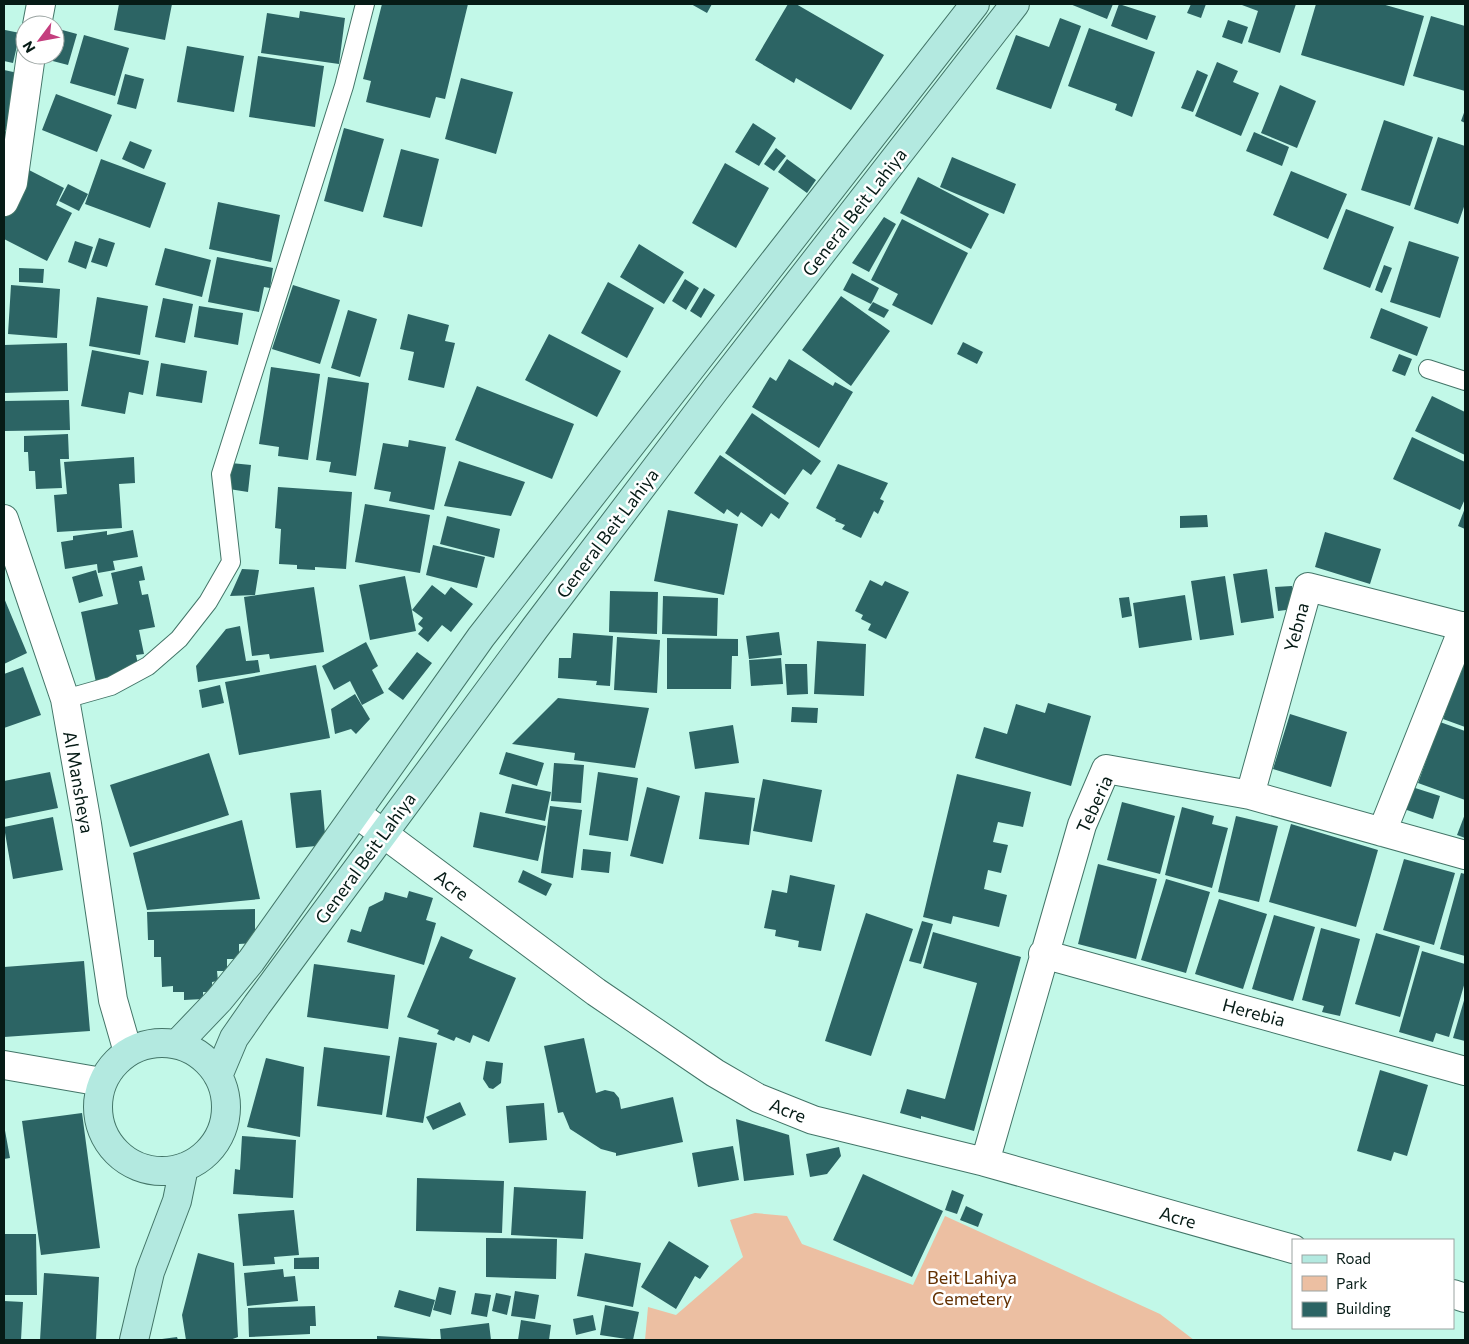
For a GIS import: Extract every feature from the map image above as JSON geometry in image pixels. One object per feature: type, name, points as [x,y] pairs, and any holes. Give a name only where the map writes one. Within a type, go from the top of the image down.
[{"type":"main road","name":"General Beit Lahiya","points":[[177,1044],[219,1000],[251,961],[481,637],[975,4]]},
{"type":"main road","name":"General Beit Lahiya","points":[[218,1076],[240,1030],[535,628],[685,430],[1015,4]]},
{"type":"main road","points":[[156,1043],[177,1044],[204,1059],[218,1076],[226,1104],[222,1129],[208,1151],[201,1158],[184,1167],[164,1171],[144,1168],[126,1160],[112,1147],[102,1130],[98,1111],[102,1082],[112,1065],[128,1052],[156,1043]]},
{"type":"main road","points":[[134,1340],[150,1272],[177,1201],[184,1167]]},
{"type":"street","points":[[4,202],[12,183],[30,65]]},
{"type":"street","name":"Al Mansheya","points":[[4,519],[65,699],[113,1000],[128,1052]]},
{"type":"street","name":"Yebna","points":[[1250,795],[1308,587],[1465,626]]},
{"type":"street","points":[[1382,832],[1465,626]]},
{"type":"street","name":"Teberia","points":[[985,1162],[1043,954],[1082,825],[1106,769],[1250,795],[1465,855]]},
{"type":"street","name":"Acre","points":[[357,814],[596,992],[714,1073],[758,1098],[813,1120],[985,1162],[1292,1249]]},
{"type":"street","name":"Herebia","points":[[1043,954],[1465,1070]]},
{"type":"street","points":[[4,1065],[102,1082]]},
{"type":"lane","points":[[65,699],[111,686],[148,666],[179,639],[208,602],[231,562],[221,474],[344,86],[365,4]]},
{"type":"lane","points":[[1428,369],[1465,382]]},
{"type":"green space","name":"Beit Lahiya Cemetery","points":[[755,1213],[787,1216],[802,1244],[913,1285],[945,1216],[1160,1314],[1194,1340],[645,1340],[648,1307],[676,1315],[743,1257],[730,1220]]},
{"type":"building","points":[[119,4],[172,4],[165,40],[114,30]]},
{"type":"building","points":[[382,4],[468,4],[445,99],[436,97],[430,118],[366,102],[371,81],[363,79]]},
{"type":"building","points":[[691,4],[712,4],[707,13]]},
{"type":"building","points":[[788,4],[796,4],[884,55],[851,110],[796,78],[794,83],[755,60]]},
{"type":"building","points":[[1070,4],[1113,4],[1107,19]]},
{"type":"building","points":[[1119,4],[1156,16],[1147,40],[1111,26]]},
{"type":"building","points":[[1191,4],[1206,4],[1201,18],[1187,13]]},
{"type":"building","points":[[1243,4],[1296,4],[1280,53],[1248,42],[1258,11]]},
{"type":"building","points":[[1316,4],[1382,4],[1424,16],[1404,86],[1301,55]]},
{"type":"building","points":[[300,11],[345,18],[339,64],[261,53],[267,13],[299,18]]},
{"type":"building","points":[[1431,16],[1465,26],[1465,91],[1413,76]]},
{"type":"building","points":[[1060,18],[1081,26],[1051,109],[996,89],[1016,35],[1049,47]]},
{"type":"building","points":[[1228,20],[1248,27],[1242,44],[1222,37]]},
{"type":"building","points":[[1089,28],[1155,52],[1132,117],[1115,110],[1117,104],[1068,86]]},
{"type":"building","points":[[5,30],[15,32],[13,63],[4,61]]},
{"type":"building","points":[[65,31],[77,34],[68,65],[65,64]]},
{"type":"building","points":[[84,35],[129,48],[115,96],[70,83]]},
{"type":"building","points":[[187,46],[244,56],[234,112],[177,102]]},
{"type":"building","points":[[258,56],[324,66],[315,127],[249,117]]},
{"type":"building","points":[[1217,62],[1238,71],[1233,82],[1259,93],[1241,136],[1195,116]]},
{"type":"building","points":[[4,70],[18,73],[9,130],[4,130]]},
{"type":"building","points":[[1197,70],[1208,75],[1193,112],[1181,108]]},
{"type":"building","points":[[125,74],[144,79],[136,109],[117,104]]},
{"type":"building","points":[[461,78],[513,92],[496,154],[445,139]]},
{"type":"building","points":[[1280,85],[1316,101],[1297,148],[1261,133]]},
{"type":"building","points":[[56,94],[112,115],[97,152],[42,130]]},
{"type":"building","points":[[1465,110],[1465,123],[1461,121]]},
{"type":"building","points":[[1384,120],[1433,137],[1410,206],[1361,190]]},
{"type":"building","points":[[753,123],[776,138],[759,166],[735,152]]},
{"type":"building","points":[[344,128],[384,139],[363,212],[324,201]]},
{"type":"building","points":[[1254,132],[1289,147],[1282,166],[1246,151]]},
{"type":"building","points":[[1438,137],[1465,146],[1465,204],[1458,224],[1414,209]]},
{"type":"building","points":[[130,141],[152,150],[144,169],[122,159]]},
{"type":"building","points":[[776,148],[786,156],[774,171],[764,164]]},
{"type":"building","points":[[401,149],[439,159],[422,227],[383,217]]},
{"type":"building","points":[[952,157],[1016,184],[1004,214],[940,187]]},
{"type":"building","points":[[101,159],[166,183],[150,228],[85,204]]},
{"type":"building","points":[[787,159],[816,180],[807,193],[778,172]]},
{"type":"building","points":[[725,163],[769,188],[736,248],[692,223]]},
{"type":"building","points":[[29,170],[64,188],[56,205],[72,213],[47,261],[4,239],[4,219]]},
{"type":"building","points":[[1291,171],[1347,194],[1328,239],[1273,215]]},
{"type":"building","points":[[918,177],[989,214],[971,249],[900,213]]},
{"type":"building","points":[[68,184],[88,194],[79,211],[59,201]]},
{"type":"building","points":[[218,202],[280,215],[271,262],[209,249]]},
{"type":"building","points":[[1346,209],[1394,227],[1370,288],[1323,269]]},
{"type":"building","points":[[884,217],[896,224],[869,272],[852,263]]},
{"type":"building","points":[[902,219],[968,253],[932,325],[892,305],[898,294],[871,280]]},
{"type":"building","points":[[99,238],[115,243],[107,267],[91,262]]},
{"type":"building","points":[[75,241],[93,247],[86,269],[68,262]]},
{"type":"building","points":[[1409,241],[1459,257],[1440,318],[1390,302]]},
{"type":"building","points":[[639,244],[684,272],[664,304],[620,277]]},
{"type":"building","points":[[165,248],[211,260],[202,297],[155,285]]},
{"type":"building","points":[[217,257],[273,268],[270,288],[264,287],[259,312],[208,302]]},
{"type":"building","points":[[1384,265],[1392,268],[1382,293],[1375,290]]},
{"type":"building","points":[[19,268],[44,269],[43,283],[19,282]]},
{"type":"building","points":[[852,273],[879,288],[871,304],[843,290]]},
{"type":"building","points":[[685,279],[699,288],[686,310],[672,301]]},
{"type":"building","points":[[608,282],[654,308],[627,358],[581,333]]},
{"type":"building","points":[[11,285],[60,289],[57,338],[8,334]]},
{"type":"building","points":[[293,285],[340,300],[320,364],[272,349]]},
{"type":"building","points":[[704,288],[715,295],[701,318],[690,311]]},
{"type":"building","points":[[841,296],[890,331],[851,386],[802,350]]},
{"type":"building","points":[[97,297],[148,306],[140,355],[89,346]]},
{"type":"building","points":[[163,298],[193,304],[185,343],[155,337]]},
{"type":"building","points":[[873,302],[889,310],[884,318],[868,310]]},
{"type":"building","points":[[199,306],[243,313],[238,345],[194,337]]},
{"type":"building","points":[[1381,308],[1428,327],[1417,356],[1370,338]]},
{"type":"building","points":[[348,310],[377,319],[360,377],[331,368]]},
{"type":"building","points":[[408,314],[449,325],[445,341],[455,343],[444,388],[408,380],[414,352],[400,349]]},
{"type":"building","points":[[549,334],[621,371],[597,417],[525,380]]},
{"type":"building","points":[[963,342],[983,352],[977,364],[957,354]]},
{"type":"building","points":[[67,343],[68,391],[4,393],[4,345]]},
{"type":"building","points":[[92,350],[149,361],[143,395],[129,392],[125,414],[81,406]]},
{"type":"building","points":[[1399,354],[1412,359],[1405,376],[1392,371]]},
{"type":"building","points":[[789,359],[833,386],[835,382],[853,392],[819,448],[752,407],[770,377],[776,381]]},
{"type":"building","points":[[161,363],[207,371],[202,403],[156,396]]},
{"type":"building","points":[[271,367],[320,374],[308,460],[278,456],[279,447],[259,444]]},
{"type":"building","points":[[328,377],[369,383],[356,476],[329,472],[331,462],[316,460]]},
{"type":"building","points":[[477,386],[574,424],[552,479],[455,440]]},
{"type":"building","points":[[1432,396],[1465,412],[1465,455],[1415,431]]},
{"type":"building","points":[[69,400],[70,430],[4,431],[4,401]]},
{"type":"building","points":[[752,413],[821,461],[811,475],[803,469],[785,495],[725,453]]},
{"type":"building","points":[[68,434],[69,459],[60,459],[62,488],[36,489],[35,471],[29,471],[28,452],[24,452],[24,436]]},
{"type":"building","points":[[1412,437],[1465,462],[1465,499],[1460,510],[1393,479]]},
{"type":"building","points":[[409,440],[446,447],[434,510],[389,501],[391,492],[374,489],[383,443],[408,447]]},
{"type":"building","points":[[720,455],[789,503],[779,519],[771,513],[762,527],[741,512],[738,517],[727,509],[724,514],[694,493]]},
{"type":"building","points":[[134,457],[135,483],[119,484],[122,528],[57,532],[54,495],[67,494],[64,462]]},
{"type":"building","points":[[459,461],[525,482],[511,516],[444,506]]},
{"type":"building","points":[[231,463],[251,465],[248,492],[229,489]]},
{"type":"building","points":[[838,464],[888,483],[880,499],[884,501],[878,514],[874,511],[861,538],[842,529],[845,525],[835,521],[836,519],[816,508]]},
{"type":"building","points":[[278,487],[352,492],[346,569],[315,567],[315,570],[297,569],[297,565],[279,564],[281,529],[275,528]]},
{"type":"building","points":[[365,504],[430,515],[420,573],[355,562]]},
{"type":"building","points":[[1465,508],[1465,529],[1458,526]]},
{"type":"building","points":[[668,510],[738,524],[724,595],[654,581]]},
{"type":"building","points":[[1207,515],[1208,527],[1180,528],[1180,516]]},
{"type":"building","points":[[447,516],[500,529],[494,558],[440,544]]},
{"type":"building","points":[[133,530],[138,557],[113,561],[115,570],[98,573],[97,564],[65,569],[61,542],[73,540],[73,536],[107,531],[107,535]]},
{"type":"building","points":[[1325,532],[1381,549],[1370,584],[1315,567]]},
{"type":"building","points":[[433,545],[485,557],[477,588],[426,575]]},
{"type":"building","points":[[142,566],[145,580],[139,581],[142,595],[148,594],[155,627],[139,630],[144,654],[136,655],[141,678],[97,687],[81,612],[118,604],[111,573]]},
{"type":"building","points":[[242,569],[259,570],[255,595],[230,596]]},
{"type":"building","points":[[1267,569],[1274,618],[1241,623],[1233,574]]},
{"type":"building","points":[[96,570],[103,596],[79,603],[72,577]]},
{"type":"building","points":[[405,576],[416,631],[370,640],[359,585]]},
{"type":"building","points":[[1225,576],[1234,635],[1200,640],[1191,581]]},
{"type":"building","points":[[870,580],[882,586],[885,581],[909,592],[886,639],[868,630],[871,624],[861,619],[863,615],[855,611]]},
{"type":"building","points":[[432,585],[445,595],[451,587],[473,604],[451,632],[442,625],[428,642],[418,634],[423,628],[418,624],[423,618],[412,610]]},
{"type":"building","points":[[1292,586],[1294,609],[1278,611],[1275,587]]},
{"type":"building","points":[[314,587],[324,652],[270,659],[269,654],[252,656],[244,597]]},
{"type":"building","points":[[610,591],[658,592],[657,634],[609,632]]},
{"type":"building","points":[[1185,595],[1192,640],[1139,648],[1133,603]]},
{"type":"building","points":[[663,596],[718,598],[717,636],[662,634]]},
{"type":"building","points":[[1129,597],[1132,616],[1122,618],[1119,598]]},
{"type":"building","points":[[4,598],[27,653],[4,664]]},
{"type":"building","points":[[240,626],[246,661],[258,660],[260,672],[198,682],[196,666],[226,629]]},
{"type":"building","points":[[779,632],[782,655],[749,659],[746,636]]},
{"type":"building","points":[[573,633],[613,636],[610,686],[596,685],[597,681],[558,678],[559,658],[571,658]]},
{"type":"building","points":[[617,637],[660,640],[657,693],[614,690]]},
{"type":"building","points":[[667,638],[738,639],[738,656],[732,656],[731,689],[667,689]]},
{"type":"building","points":[[817,641],[866,644],[864,696],[814,694]]},
{"type":"building","points":[[366,642],[378,666],[372,670],[384,693],[362,705],[350,681],[334,690],[322,666]]},
{"type":"building","points":[[417,652],[432,663],[403,700],[388,689]]},
{"type":"building","points":[[1465,654],[1465,727],[1443,719]]},
{"type":"building","points":[[781,658],[783,684],[751,686],[749,660]]},
{"type":"building","points":[[785,664],[807,664],[808,694],[787,695]]},
{"type":"building","points":[[316,665],[330,738],[239,755],[225,682]]},
{"type":"building","points":[[23,667],[41,715],[4,728],[4,674]]},
{"type":"building","points":[[220,685],[224,703],[202,708],[199,690]]},
{"type":"building","points":[[355,694],[370,719],[356,734],[351,729],[335,734],[331,709]]},
{"type":"building","points":[[558,698],[649,708],[635,768],[574,760],[575,753],[512,744]]},
{"type":"building","points":[[1048,703],[1091,716],[1071,786],[975,758],[984,727],[1007,734],[1016,704],[1045,713]]},
{"type":"building","points":[[792,707],[818,708],[817,723],[791,722]]},
{"type":"building","points":[[1290,714],[1347,732],[1331,787],[1273,769]]},
{"type":"building","points":[[1440,722],[1465,731],[1465,800],[1418,783]]},
{"type":"building","points":[[733,725],[739,763],[695,769],[689,732]]},
{"type":"building","points":[[506,752],[544,763],[537,786],[499,774]]},
{"type":"building","points":[[209,753],[229,815],[130,847],[110,785]]},
{"type":"building","points":[[554,763],[584,765],[581,803],[551,801]]},
{"type":"building","points":[[50,772],[58,808],[4,819],[4,781]]},
{"type":"building","points":[[598,772],[638,778],[628,841],[589,835]]},
{"type":"building","points":[[957,774],[1031,792],[1023,827],[998,822],[993,842],[1008,845],[1001,873],[988,870],[984,889],[1007,895],[999,927],[953,916],[951,924],[923,917]]},
{"type":"building","points":[[763,779],[822,790],[812,842],[753,831]]},
{"type":"building","points":[[512,784],[551,792],[545,821],[505,813]]},
{"type":"building","points":[[1409,786],[1440,796],[1433,819],[1401,808]]},
{"type":"building","points":[[647,787],[680,796],[663,864],[630,856]]},
{"type":"building","points":[[321,790],[326,845],[296,848],[290,793]]},
{"type":"building","points":[[705,792],[755,798],[749,845],[699,839]]},
{"type":"building","points":[[1122,802],[1175,816],[1160,874],[1107,860]]},
{"type":"building","points":[[550,806],[582,810],[573,878],[541,873]]},
{"type":"building","points":[[1182,807],[1214,816],[1212,824],[1228,828],[1212,888],[1165,875]]},
{"type":"building","points":[[480,812],[546,826],[538,861],[473,847]]},
{"type":"building","points":[[1465,814],[1465,838],[1457,835]]},
{"type":"building","points":[[1236,816],[1278,826],[1259,902],[1218,892]]},
{"type":"building","points":[[53,817],[63,870],[13,879],[4,827]]},
{"type":"building","points":[[242,820],[260,899],[147,910],[133,853]]},
{"type":"building","points":[[1291,824],[1378,850],[1356,927],[1269,902]]},
{"type":"building","points":[[583,849],[611,852],[609,873],[581,870]]},
{"type":"building","points":[[1404,859],[1455,873],[1434,945],[1383,930]]},
{"type":"building","points":[[1098,864],[1157,879],[1136,959],[1078,944]]},
{"type":"building","points":[[523,870],[552,884],[546,896],[518,882]]},
{"type":"building","points":[[1461,873],[1465,874],[1465,956],[1440,949]]},
{"type":"building","points":[[790,875],[835,885],[821,951],[798,947],[799,941],[775,936],[776,930],[764,928],[772,890],[787,893]]},
{"type":"building","points":[[1166,879],[1210,892],[1186,973],[1141,960]]},
{"type":"building","points":[[409,891],[433,898],[426,920],[436,923],[424,965],[347,942],[351,929],[361,932],[369,907],[383,900],[385,892],[407,898]]},
{"type":"building","points":[[1219,899],[1267,914],[1243,989],[1195,974]]},
{"type":"building","points":[[255,909],[255,943],[239,944],[239,959],[227,959],[227,971],[217,971],[218,981],[212,982],[212,992],[203,992],[203,999],[184,1000],[184,992],[173,992],[173,986],[162,987],[161,957],[154,957],[154,940],[148,940],[147,912]]},
{"type":"building","points":[[866,913],[913,929],[871,1056],[825,1041]]},
{"type":"building","points":[[1274,915],[1315,927],[1293,1001],[1252,989]]},
{"type":"building","points":[[922,921],[933,924],[921,964],[909,961]]},
{"type":"building","points":[[1321,928],[1360,939],[1340,1016],[1322,1012],[1324,1006],[1302,1000]]},
{"type":"building","points":[[933,932],[1021,957],[974,1131],[921,1116],[921,1119],[900,1113],[907,1089],[945,1099],[977,983],[923,968]]},
{"type":"building","points":[[1376,933],[1420,946],[1400,1017],[1355,1004]]},
{"type":"building","points":[[441,936],[473,950],[469,958],[516,978],[489,1042],[473,1035],[470,1043],[456,1037],[454,1041],[437,1034],[439,1030],[407,1017]]},
{"type":"building","points":[[1422,951],[1465,964],[1465,982],[1449,1037],[1436,1033],[1433,1042],[1399,1032]]},
{"type":"building","points":[[84,961],[90,1031],[4,1037],[4,967]]},
{"type":"building","points":[[314,964],[395,975],[388,1029],[307,1017]]},
{"type":"building","points":[[1465,997],[1465,1041],[1453,1038]]},
{"type":"building","points":[[399,1037],[437,1043],[423,1123],[386,1117]]},
{"type":"building","points":[[584,1038],[596,1093],[605,1090],[614,1092],[619,1098],[621,1109],[673,1097],[683,1142],[616,1156],[616,1153],[601,1149],[570,1129],[563,1112],[558,1113],[544,1046]]},
{"type":"building","points":[[324,1047],[390,1056],[382,1115],[317,1106]]},
{"type":"building","points":[[266,1058],[304,1067],[300,1137],[247,1127]]},
{"type":"building","points":[[486,1061],[503,1063],[501,1083],[493,1089],[489,1088],[483,1079]]},
{"type":"building","points":[[1380,1070],[1428,1085],[1407,1156],[1394,1152],[1391,1161],[1357,1151]]},
{"type":"building","points":[[460,1102],[466,1115],[433,1130],[426,1117]]},
{"type":"building","points":[[544,1103],[547,1140],[509,1143],[506,1106]]},
{"type":"building","points":[[82,1113],[100,1248],[41,1255],[22,1121]]},
{"type":"building","points":[[736,1119],[789,1135],[794,1175],[744,1181]]},
{"type":"building","points":[[4,1125],[10,1158],[4,1159]]},
{"type":"building","points":[[242,1136],[296,1140],[293,1198],[233,1194],[235,1169],[240,1170]]},
{"type":"building","points":[[733,1146],[739,1180],[698,1187],[692,1153]]},
{"type":"building","points":[[839,1147],[841,1156],[827,1174],[810,1177],[806,1154]]},
{"type":"building","points":[[863,1174],[943,1211],[912,1277],[833,1240]]},
{"type":"building","points":[[417,1178],[504,1181],[502,1233],[416,1231]]},
{"type":"building","points":[[514,1187],[586,1191],[583,1239],[511,1235]]},
{"type":"building","points":[[952,1190],[964,1195],[957,1214],[945,1210]]},
{"type":"building","points":[[966,1206],[983,1214],[978,1227],[960,1220]]},
{"type":"building","points":[[294,1210],[299,1255],[274,1257],[275,1264],[243,1266],[238,1214]]},
{"type":"building","points":[[4,1234],[36,1234],[37,1295],[4,1295]]},
{"type":"building","points":[[486,1238],[557,1239],[556,1279],[486,1277]]},
{"type":"building","points":[[669,1241],[709,1266],[700,1279],[695,1276],[676,1309],[641,1287]]},
{"type":"building","points":[[198,1253],[234,1263],[238,1337],[230,1340],[186,1340],[182,1315]]},
{"type":"building","points":[[585,1253],[641,1263],[633,1307],[577,1296]]},
{"type":"building","points":[[319,1257],[319,1269],[294,1269],[294,1258]]},
{"type":"building","points":[[283,1269],[284,1277],[295,1276],[298,1301],[247,1306],[244,1273]]},
{"type":"building","points":[[44,1273],[99,1277],[96,1340],[40,1340]]},
{"type":"building","points":[[439,1287],[456,1291],[451,1315],[433,1310]]},
{"type":"building","points":[[399,1290],[435,1300],[430,1317],[394,1307]]},
{"type":"building","points":[[515,1291],[539,1295],[535,1319],[511,1316]]},
{"type":"building","points":[[475,1293],[491,1295],[487,1317],[471,1314]]},
{"type":"building","points":[[496,1293],[511,1296],[507,1315],[492,1311]]},
{"type":"building","points":[[4,1301],[23,1302],[21,1340],[4,1340]]},
{"type":"building","points":[[605,1305],[639,1312],[633,1340],[600,1335]]},
{"type":"building","points":[[315,1306],[316,1326],[310,1326],[310,1334],[249,1337],[248,1308]]},
{"type":"building","points":[[593,1315],[596,1330],[576,1335],[573,1319]]},
{"type":"building","points":[[521,1320],[551,1325],[549,1340],[518,1340]]},
{"type":"building","points":[[489,1323],[491,1340],[441,1340],[440,1329]]},
{"type":"building","points":[[377,1336],[432,1339],[432,1340],[377,1340]]},
{"type":"building","points":[[177,1337],[178,1340],[162,1340],[162,1339]]}]
